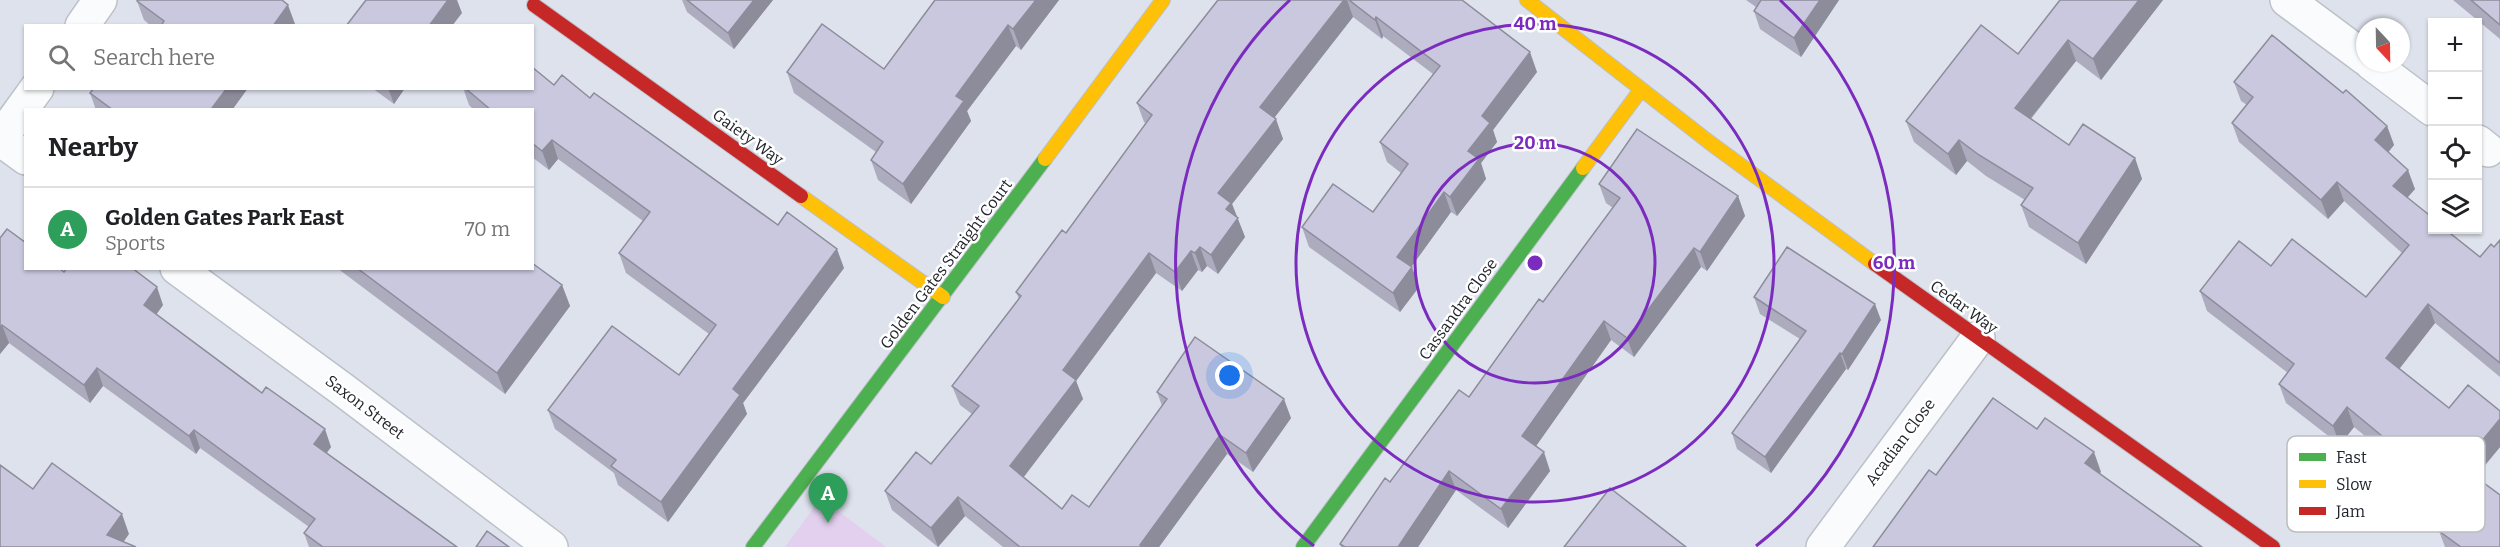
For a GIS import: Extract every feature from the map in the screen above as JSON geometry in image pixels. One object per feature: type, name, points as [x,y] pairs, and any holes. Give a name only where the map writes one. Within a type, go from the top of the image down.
[{"type":"street","points":[[83,24],[100,0]]},
{"type":"street","name":"Golden Gates Straight Court","points":[[753,547],[943,297],[1163,0]]},
{"type":"street","name":"Cedar Way","points":[[1527,0],[1640,91],[1978,338],[2273,547]]},
{"type":"street","points":[[2287,0],[2356,51]]},
{"type":"street","name":"Gaiety Way","points":[[534,5],[943,297]]},
{"type":"street","points":[[2383,72],[2428,105]]},
{"type":"street","points":[[24,157],[0,139],[36,90]]},
{"type":"street","name":"Cassandra Close","points":[[1303,547],[1640,91]]},
{"type":"street","name":"Saxon Street","points":[[180,270],[551,547]]},
{"type":"street","name":"Acadian Close","points":[[1823,547],[1978,338]]},
{"type":"shaded area","points":[[821,498],[886,547],[785,547]]},
{"type":"building","points":[[282,0],[288,5],[274,24],[162,24],[164,21],[137,1]]},
{"type":"building","points":[[366,0],[448,0],[430,24],[348,24]]},
{"type":"building","points":[[687,0],[754,0],[728,33]]},
{"type":"building","points":[[935,0],[1036,0],[1013,29],[1008,25],[956,96],[964,101],[903,184],[871,160],[883,142],[787,72],[822,24],[884,69]]},
{"type":"building","points":[[1218,0],[1344,0],[1260,107],[1276,119],[1218,193],[1231,203],[1226,209],[1238,218],[1211,255],[1200,247],[1195,253],[1191,251],[1175,272],[1149,253],[1063,370],[1076,380],[1010,466],[1062,509],[1072,495],[1089,507],[1167,399],[1157,392],[1195,337],[1284,399],[1246,453],[1220,435],[1140,545],[1142,547],[1020,547],[958,497],[931,528],[885,491],[916,452],[931,464],[979,406],[952,386],[1021,296],[1016,292],[1062,230],[1066,233],[1152,115],[1137,103]]},
{"type":"building","points":[[1349,0],[1462,0],[1530,52],[1482,116],[1490,123],[1468,151],[1479,159],[1450,197],[1444,192],[1397,257],[1412,267],[1393,293],[1302,227],[1333,184],[1373,212],[1408,164],[1380,142],[1440,66],[1376,17],[1375,20]]},
{"type":"building","points":[[1761,0],[1820,0],[1794,38],[1754,11]]},
{"type":"building","points":[[2060,0],[2139,0],[2093,59],[2068,40],[2015,108],[2069,145],[2083,124],[2135,158],[2078,243],[2021,205],[2033,188],[1959,140],[1948,154],[1906,121],[1981,25],[2018,54]]},
{"type":"building","points":[[2471,0],[2500,0],[2500,25]]},
{"type":"building","points":[[2272,35],[2343,93],[2346,90],[2387,126],[2375,140],[2408,170],[2393,186],[2428,214],[2428,234],[2451,234],[2480,257],[2491,244],[2494,247],[2500,240],[2500,363],[2428,304],[2386,358],[2449,408],[2468,385],[2500,411],[2500,419],[2485,437],[2382,436],[2347,407],[2333,426],[2279,384],[2294,364],[2200,291],[2239,241],[2271,266],[2292,239],[2366,297],[2409,245],[2337,182],[2321,200],[2232,123],[2253,97],[2234,82]]},
{"type":"building","points":[[534,69],[554,85],[562,75],[590,98],[594,93],[778,225],[787,212],[837,249],[733,389],[740,395],[661,502],[611,466],[616,460],[548,410],[612,326],[679,375],[716,325],[619,253],[650,212],[552,140],[542,151],[534,145],[534,108],[489,108],[467,90],[534,90]]},
{"type":"building","points":[[92,90],[226,90],[212,108],[110,108],[90,93]]},
{"type":"building","points":[[1637,129],[1738,196],[1700,252],[1694,248],[1627,338],[1604,321],[1522,436],[1544,452],[1501,509],[1449,471],[1398,547],[1345,547],[1340,544],[1385,478],[1390,482],[1459,390],[1469,397],[1539,299],[1543,302],[1620,198],[1599,184]]},
{"type":"building","points":[[7,229],[24,242],[24,270],[62,270],[64,272],[66,270],[135,270],[157,287],[144,305],[262,393],[266,387],[325,429],[314,444],[457,547],[323,547],[304,533],[315,519],[194,430],[189,436],[97,368],[84,385],[2,325],[0,328],[0,238]]},
{"type":"building","points":[[1787,247],[1875,304],[1842,354],[1840,353],[1765,457],[1732,433],[1806,331],[1754,297]]},
{"type":"building","points":[[534,264],[562,285],[497,373],[360,270],[534,270]]},
{"type":"building","points":[[1993,398],[2037,429],[2045,418],[2094,452],[2085,463],[2202,547],[1873,547],[1929,470],[1936,475]]},
{"type":"building","points":[[52,463],[122,514],[107,535],[136,547],[0,546],[0,465],[33,489]]},
{"type":"building","points":[[2485,484],[2500,495],[2500,547],[2461,547],[2440,532],[2485,532]]},
{"type":"building","points":[[1610,488],[1686,547],[1564,547]]},
{"type":"building","points":[[487,531],[509,547],[476,547]]},
{"type":"traffic: fast","points":[[753,547],[1045,159]]},
{"type":"traffic: fast","points":[[1303,547],[1583,168]]},
{"type":"traffic: slow","points":[[1045,159],[1163,0]]},
{"type":"traffic: slow","points":[[1527,0],[1709,142],[1875,264]]},
{"type":"traffic: slow","points":[[1583,168],[1640,91]]},
{"type":"traffic: slow","points":[[801,196],[943,297]]},
{"type":"traffic: jam","points":[[534,5],[801,196]]},
{"type":"traffic: jam","points":[[1875,264],[2273,547]]},
{"type":"place","name":"Golden Gates Park East","points":[[828,523]]}]
